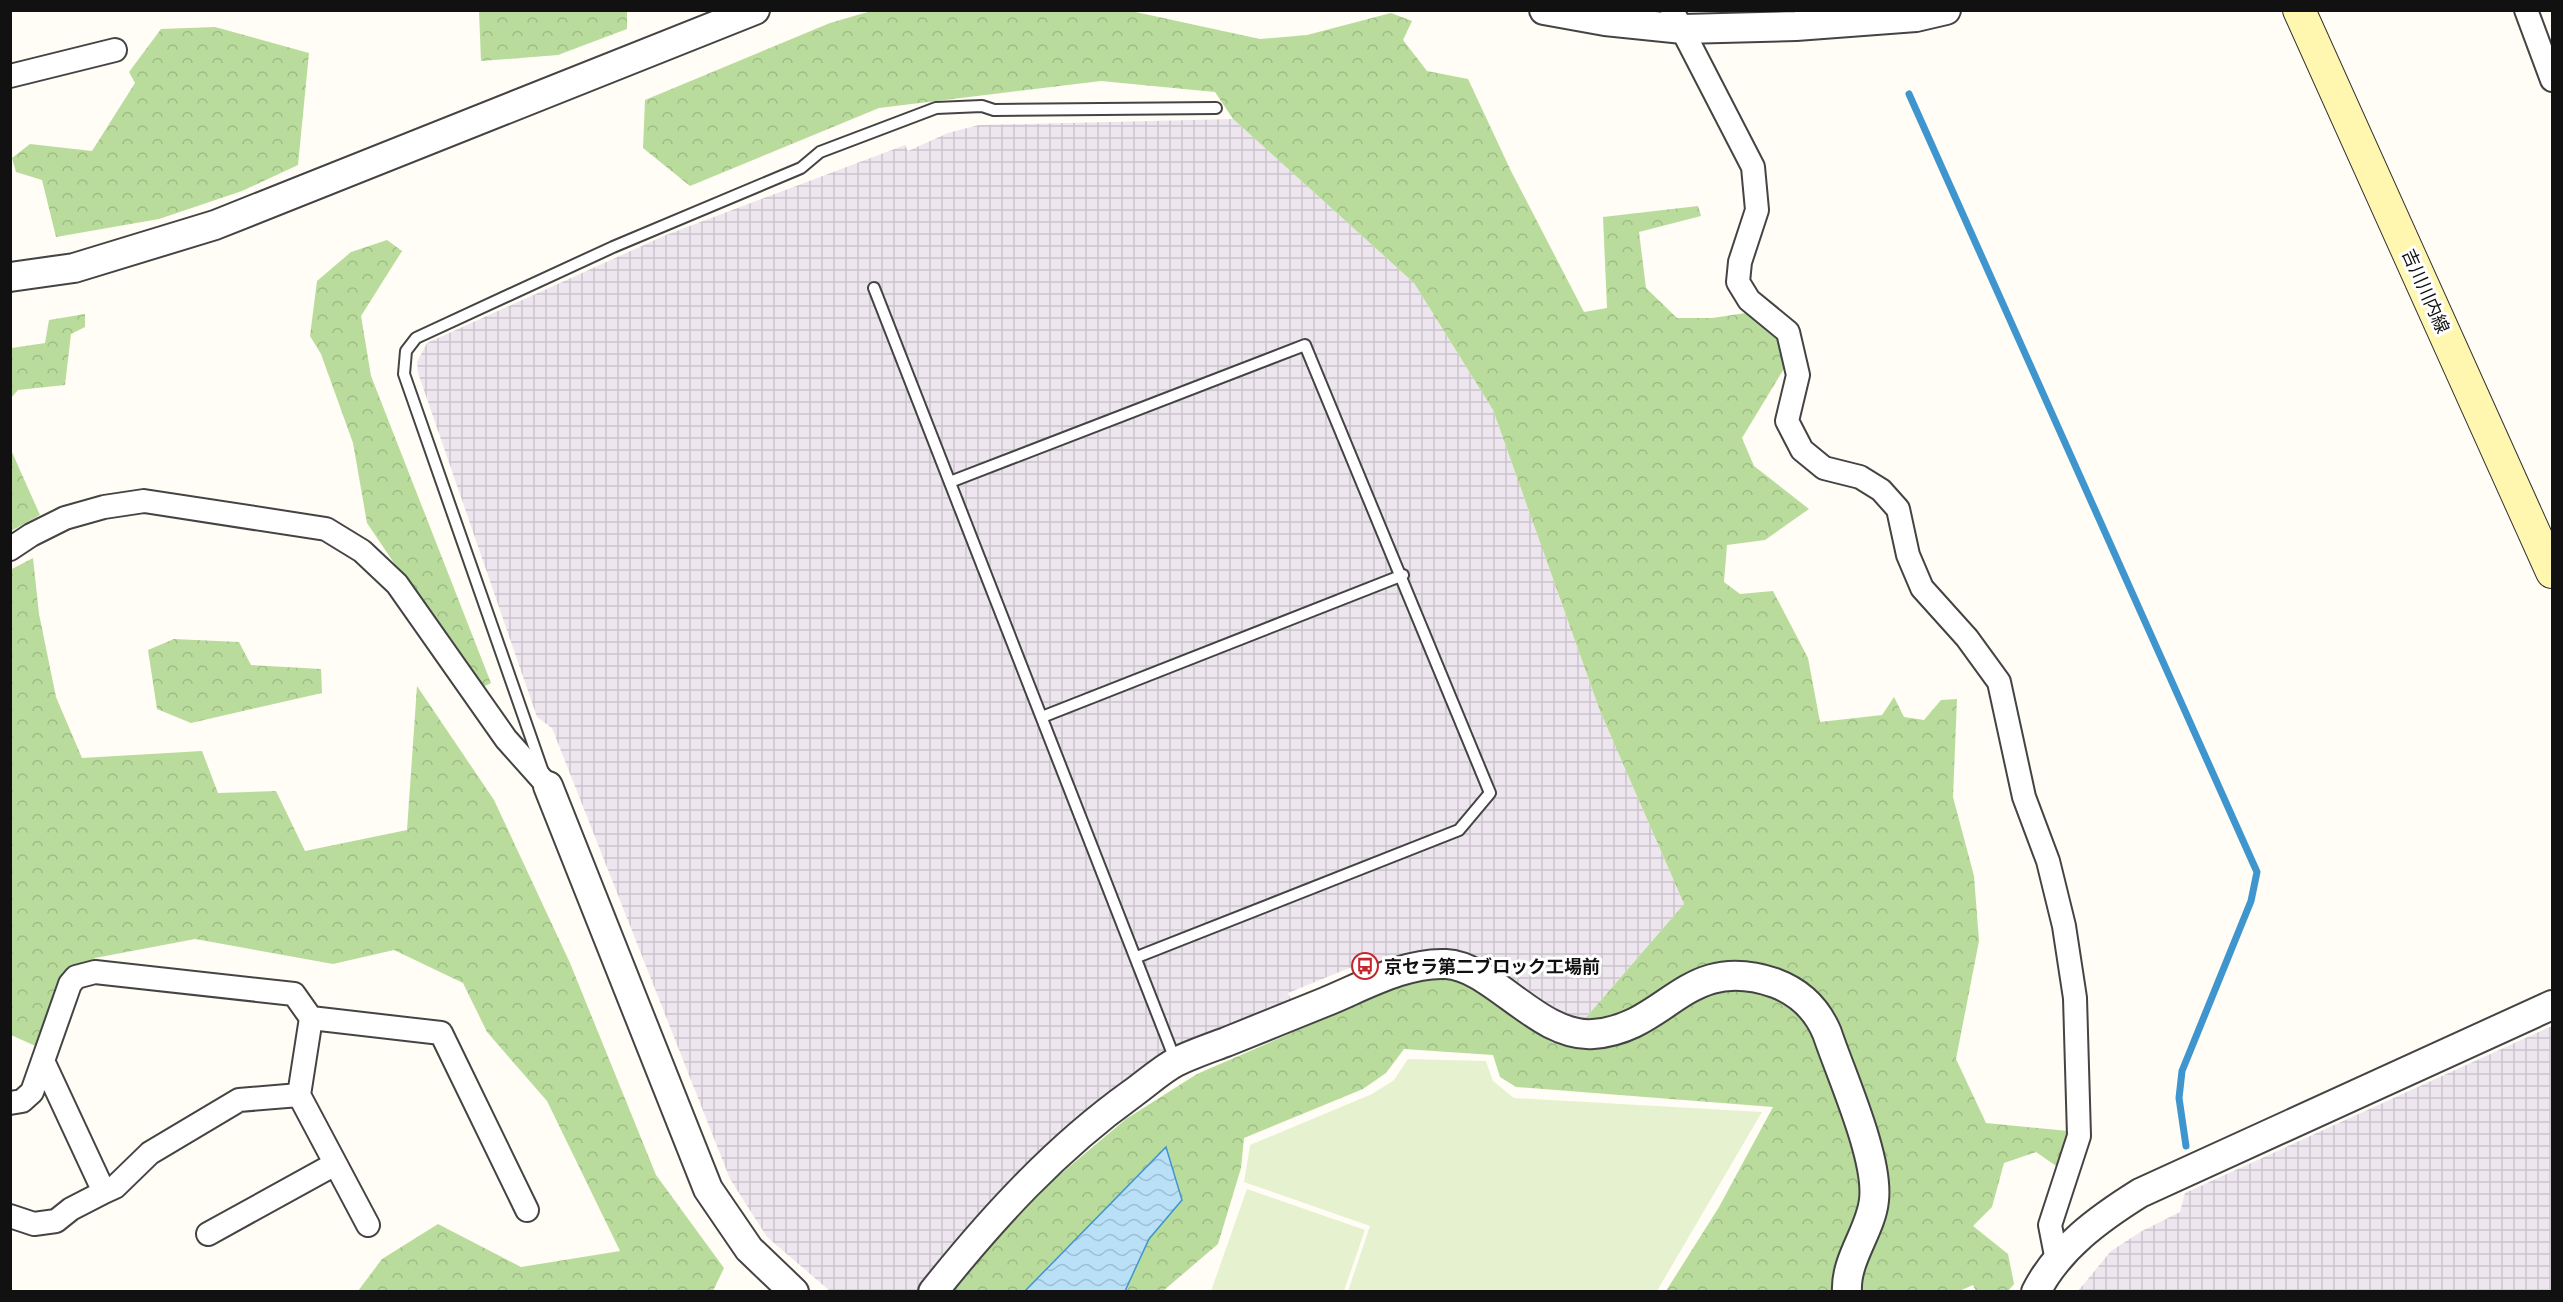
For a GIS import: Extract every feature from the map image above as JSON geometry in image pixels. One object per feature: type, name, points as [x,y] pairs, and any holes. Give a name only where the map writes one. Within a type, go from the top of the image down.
[{"type":"main road","name":"吉川川内線","points":[[2299,10],[2553,572]]},
{"type":"street","points":[[10,277],[74,268],[215,225],[755,10]]},
{"type":"street","points":[[1544,10],[1605,21],[1678,20],[1796,26],[1916,17],[1946,10]]},
{"type":"street","points":[[2526,10],[2553,80]]},
{"type":"street","points":[[1678,20],[1753,167],[1757,210],[1740,262],[1738,282],[1749,300],[1788,332],[1798,375],[1787,420],[1802,450],[1824,468],[1860,477],[1881,490],[1898,509],[1908,555],[1922,588],[1966,638],[1999,682],[2024,797],[2048,861],[2061,915],[2075,998],[2079,1136],[2050,1225],[2057,1261]]},
{"type":"street","points":[[10,76],[115,50]]},
{"type":"street","points":[[10,549],[31,535],[65,518],[104,507],[144,501],[326,529],[362,550],[397,584],[506,739],[548,786],[708,1189],[748,1249],[794,1292]]},
{"type":"street","points":[[933,1292],[1032,1179],[1115,1105],[1176,1062],[1385,977],[1423,964],[1449,963],[1471,971],[1559,1028],[1590,1035],[1616,1030],[1642,1019],[1698,982],[1707,979],[1738,976],[1762,979],[1786,987],[1819,1015],[1872,1164],[1874,1199],[1872,1213],[1850,1270],[1847,1292]]},
{"type":"street","points":[[10,1104],[22,1101],[32,1092],[70,984],[76,977],[95,972],[294,994],[311,1018],[299,1095],[368,1226]]},
{"type":"street","points":[[2036,1292],[2057,1261],[2080,1236],[2105,1215],[2140,1193],[2553,1005]]},
{"type":"street","points":[[311,1018],[441,1034],[526,1210]]},
{"type":"street","points":[[43,1061],[104,1192]]},
{"type":"street","points":[[10,1216],[34,1224],[56,1221],[71,1209],[115,1187],[150,1153],[239,1100],[299,1095]]},
{"type":"street","points":[[208,1234],[335,1164]]},
{"type":"lane","points":[[548,786],[405,374],[406,351],[416,338],[613,247],[801,168],[820,152],[936,108],[982,106],[994,110],[1216,108]]},
{"type":"lane","points":[[874,288],[1137,957],[1176,1062]]},
{"type":"lane","points":[[950,482],[1305,345],[1403,575],[1490,793],[1459,830],[1137,957]]},
{"type":"lane","points":[[1042,717],[1403,575]]},
{"type":"shaded area","points":[[1233,119],[1414,283],[1493,410],[1600,711],[1684,904],[1583,1021],[1564,1018],[1489,965],[1456,951],[1418,952],[1378,967],[1374,958],[1288,993],[1292,1001],[1205,1035],[921,1291],[830,1291],[767,1237],[730,1179],[552,728],[537,717],[418,373],[417,362],[427,343],[666,235],[905,145],[908,151],[948,133],[979,125]]},
{"type":"shaded area","points":[[2552,1026],[2552,1291],[2078,1291],[2111,1251],[2142,1231],[2180,1212],[2185,1193]]},
{"type":"green space","points":[[479,11],[627,11],[627,29],[558,55],[481,61]]},
{"type":"green space","points":[[871,11],[1131,11],[1260,39],[1307,35],[1391,13],[1412,21],[1403,40],[1427,71],[1468,79],[1511,171],[1584,312],[1607,308],[1603,217],[1698,206],[1701,216],[1639,232],[1646,288],[1677,318],[1712,318],[1746,313],[1779,336],[1785,367],[1742,438],[1754,466],[1809,509],[1765,540],[1727,545],[1724,582],[1740,594],[1773,591],[1808,658],[1820,722],[1882,715],[1894,697],[1904,717],[1924,720],[1941,700],[1957,699],[1953,797],[1974,876],[1979,941],[1956,1059],[1986,1123],[2068,1131],[2068,1150],[2059,1168],[2036,1152],[2004,1163],[1992,1207],[1973,1226],[2008,1254],[2014,1284],[2008,1291],[1976,1291],[1973,1285],[1957,1292],[1666,1291],[1719,1207],[1773,1107],[1516,1087],[1500,1077],[1493,1055],[1404,1049],[1386,1073],[1363,1089],[1244,1138],[1241,1168],[1218,1244],[1163,1291],[1125,1291],[1149,1239],[1182,1200],[1166,1147],[1025,1291],[953,1291],[1005,1230],[1057,1177],[1126,1119],[1197,1074],[1381,994],[1410,983],[1433,978],[1456,981],[1485,994],[1553,1043],[1583,1021],[1684,904],[1600,711],[1493,410],[1414,283],[1233,119],[1215,92],[1101,81],[879,108],[690,186],[643,148],[645,100],[830,23]]},
{"type":"green space","points":[[215,27],[309,53],[298,165],[242,191],[159,219],[56,237],[42,180],[16,172],[12,158],[30,144],[92,151],[135,83],[129,72],[161,29]]},
{"type":"green space","points":[[387,240],[402,251],[361,316],[371,376],[491,683],[479,689],[367,523],[353,443],[321,354],[310,336],[317,281],[351,252]]},
{"type":"green space","points":[[85,314],[85,327],[71,334],[65,385],[18,390],[11,398],[11,343],[12,348],[45,343],[49,320]]},
{"type":"green space","points":[[11,450],[40,515],[11,531]]},
{"type":"green space","points":[[33,558],[39,614],[56,697],[82,758],[202,751],[218,793],[276,791],[305,851],[407,830],[417,686],[494,800],[570,963],[656,1175],[724,1268],[713,1291],[358,1291],[382,1259],[438,1224],[521,1267],[620,1251],[547,1101],[487,1032],[463,983],[394,950],[333,964],[195,939],[95,958],[42,1049],[11,1035],[10,570]]},
{"type":"green space","points":[[174,639],[239,642],[251,665],[321,669],[322,693],[191,723],[157,709],[148,650]]},
{"type":"green space","points":[[1408,1059],[1486,1061],[1493,1081],[1514,1098],[1762,1112],[1657,1291],[1348,1291],[1370,1226],[1244,1182],[1250,1145],[1372,1094],[1394,1080]]},
{"type":"green space","points":[[1247,1189],[1365,1230],[1344,1291],[1211,1291]]},
{"type":"water","points":[[1166,1147],[1182,1200],[1149,1239],[1125,1291],[1025,1291]]},
{"type":"waterway","points":[[1909,94],[2257,872],[2251,901],[2182,1071],[2179,1098],[2186,1146]]},
{"type":"place","name":"京セラ第二ブロック工場前","points":[[1365,966]]}]
